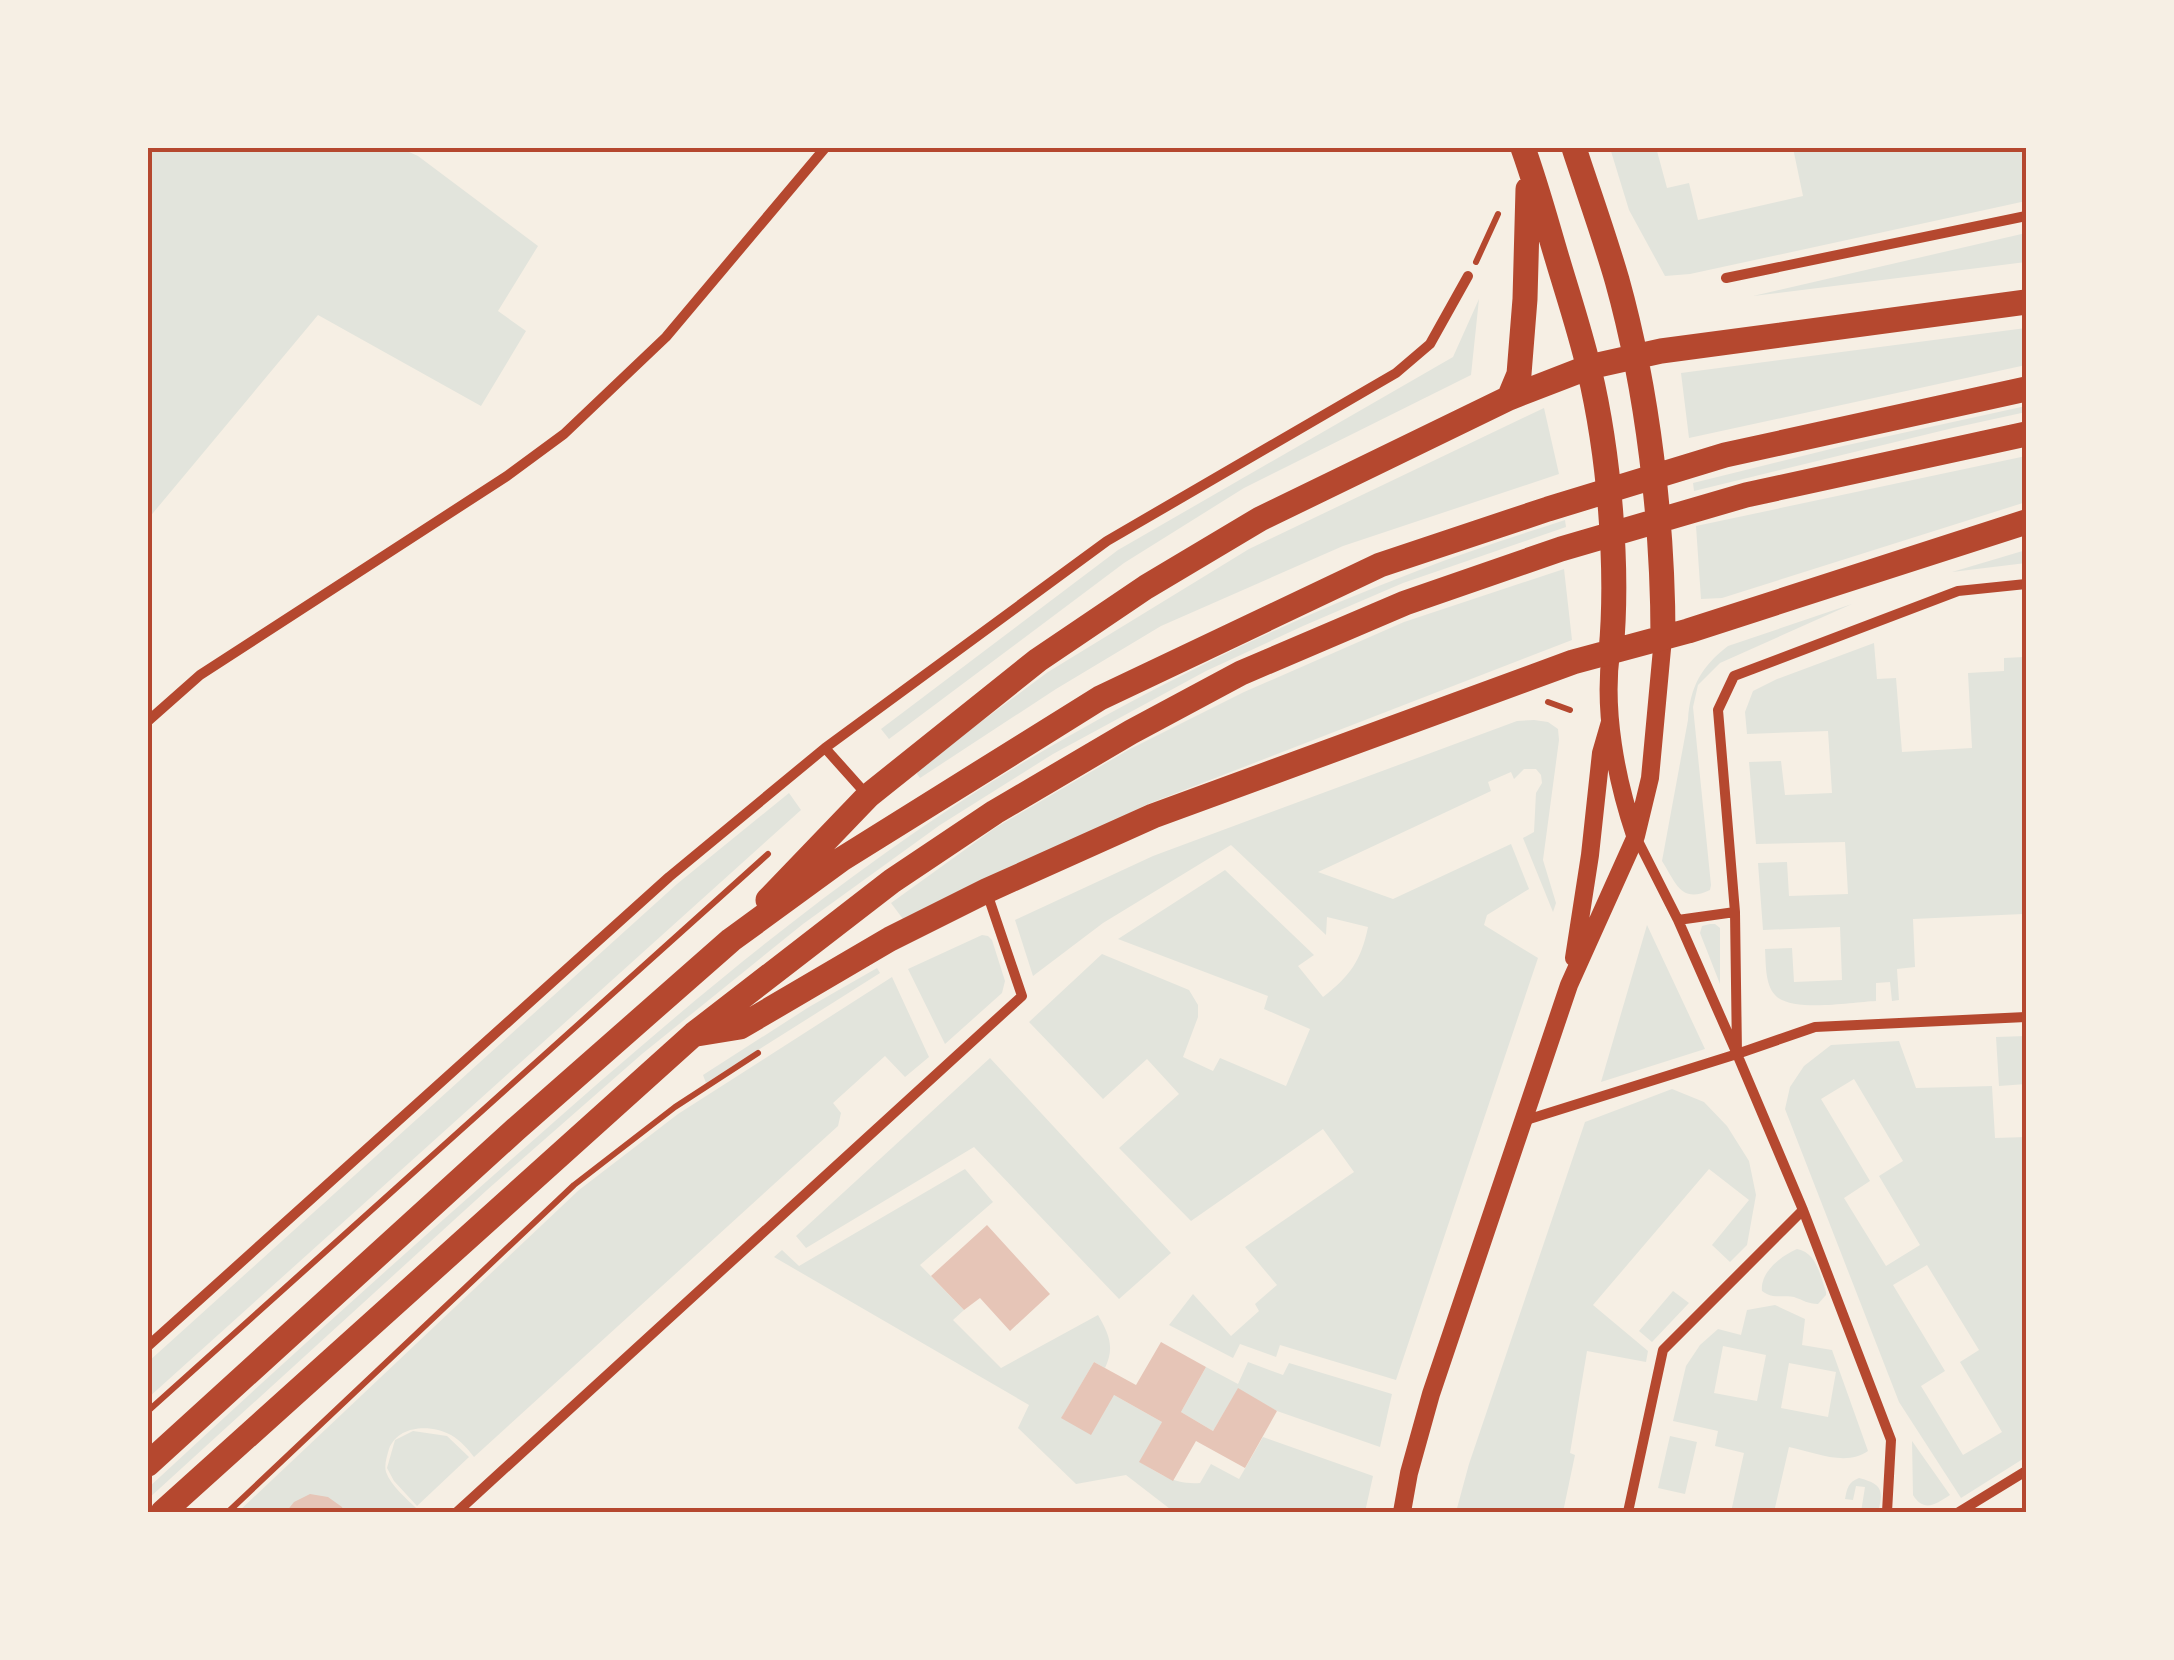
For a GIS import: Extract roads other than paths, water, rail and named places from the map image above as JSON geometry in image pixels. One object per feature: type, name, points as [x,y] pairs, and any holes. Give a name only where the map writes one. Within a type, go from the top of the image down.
[{"type":"main road","points":[[1574,148],[1616,279],[1637,367],[1659,534],[1663,638]]},
{"type":"main road","points":[[1525,156],[1591,379],[1606,468],[1614,623],[1611,652]]},
{"type":"main road","points":[[1509,398],[1520,374],[1525,288],[1525,156]]},
{"type":"main road","points":[[731,940],[868,796],[1038,660],[1146,587],[1260,518],[1509,398],[1637,367],[1887,320],[2026,302]]},
{"type":"main road","points":[[148,1464],[516,1128],[731,940],[842,859],[1100,698],[1380,565],[1725,455],[2026,388]]},
{"type":"main road","points":[[163,1512],[694,1034],[892,880],[996,812],[1131,732],[1242,674],[1387,611],[1561,549],[1746,495],[2026,434]]},
{"type":"main road","points":[[694,1034],[740,1028],[890,939],[1153,816],[1573,662],[1663,638],[2026,522]]},
{"type":"street","points":[[148,722],[200,675],[507,476],[564,434],[666,337],[825,148]]},
{"type":"street","points":[[1726,278],[2026,216]]},
{"type":"street","points":[[148,1346],[669,877],[825,748],[1107,540],[1396,373],[1430,344],[1468,276]]},
{"type":"street","points":[[1736,1054],[1735,912],[1718,710],[1734,676],[1958,591],[2026,584]]},
{"type":"street","points":[[1402,1512],[1408,1474],[1431,1394],[1569,985],[1636,836],[1650,778],[1663,638]]},
{"type":"street","points":[[1611,652],[1610,722],[1624,804],[1802,1210],[1891,1440],[1887,1512]]},
{"type":"street","points":[[1569,985],[1590,855],[1601,752],[1610,722]]},
{"type":"street","points":[[825,748],[868,796]]},
{"type":"street","points":[[458,1512],[1022,996],[986,891]]},
{"type":"street","points":[[1678,920],[1735,912]]},
{"type":"street","points":[[1523,1121],[1815,1028],[2026,1018]]},
{"type":"street","points":[[1628,1512],[1664,1350],[1802,1210]]},
{"type":"street","points":[[1959,1512],[2026,1471]]}]
